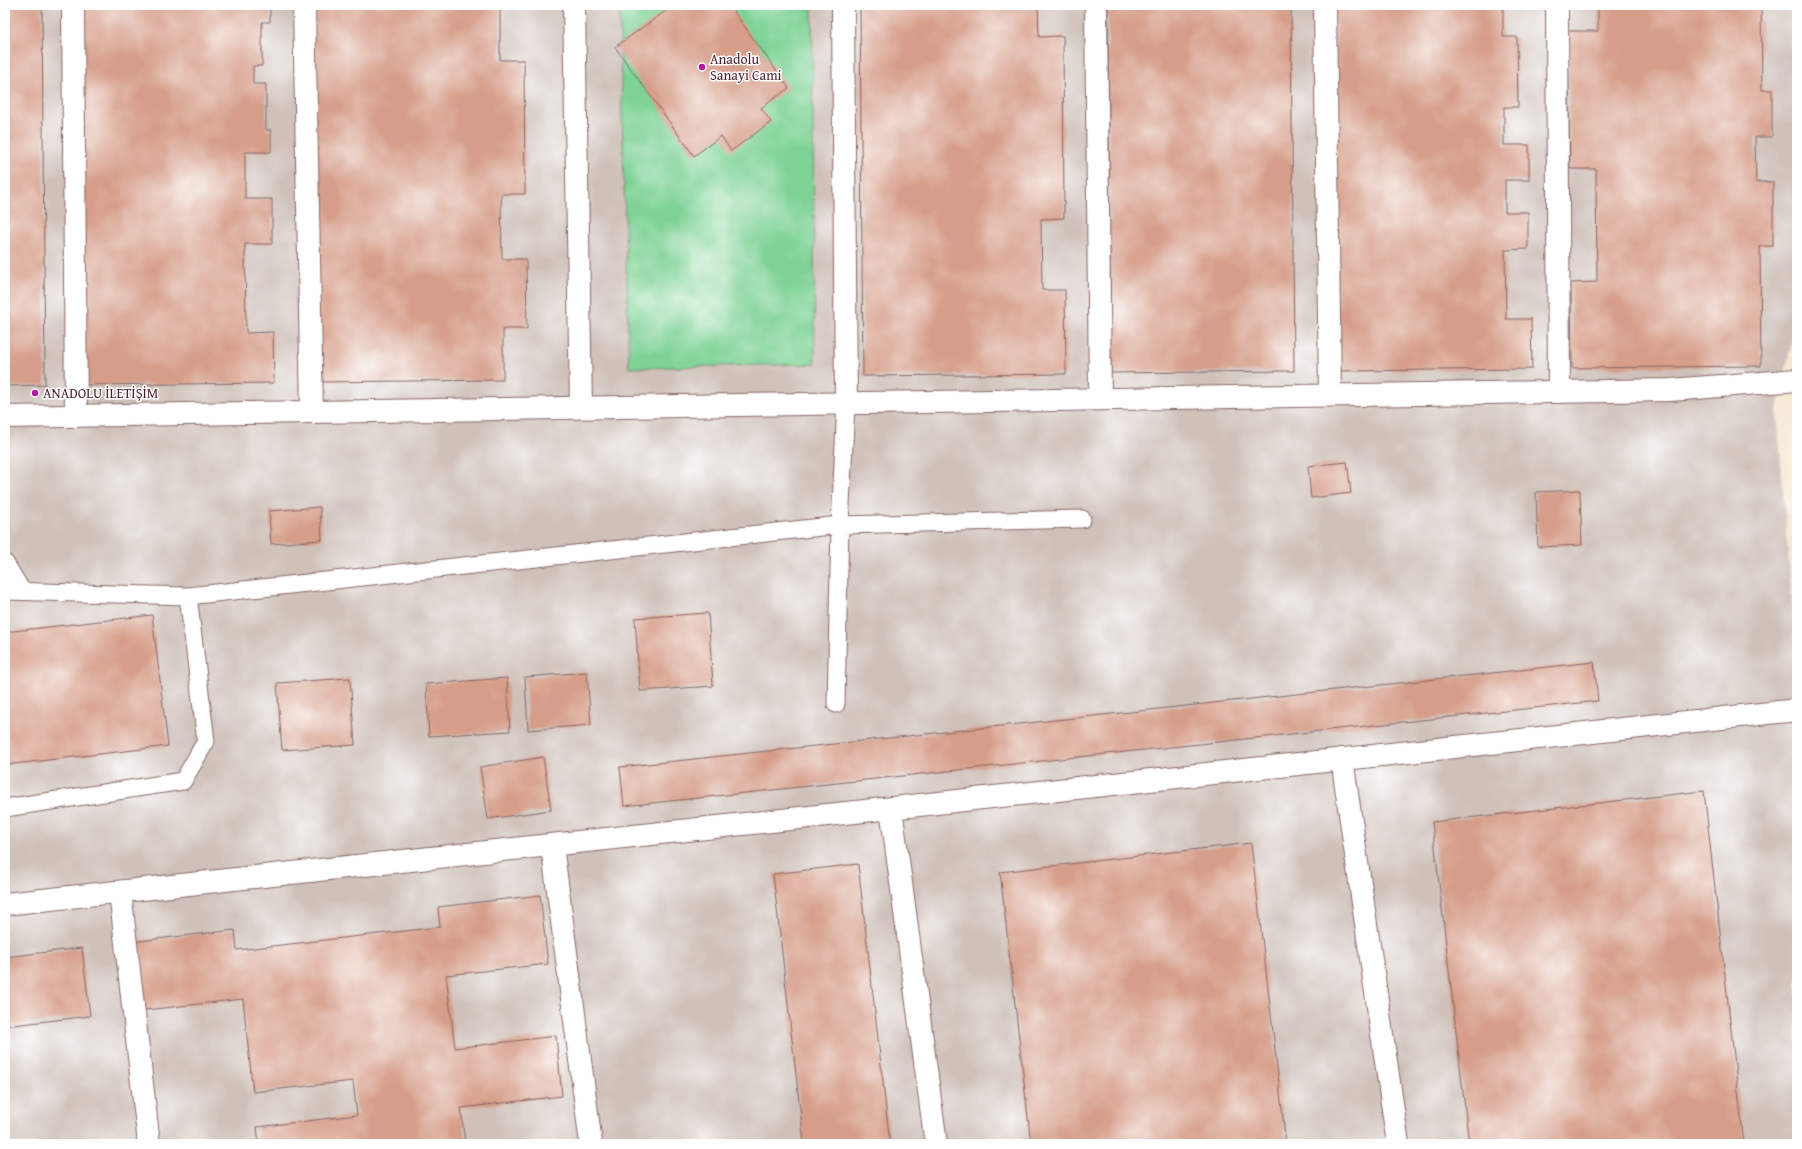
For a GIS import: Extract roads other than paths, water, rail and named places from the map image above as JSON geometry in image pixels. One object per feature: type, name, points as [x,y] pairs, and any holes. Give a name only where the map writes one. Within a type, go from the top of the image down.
[{"type":"street","points":[[73,5],[76,416]]},
{"type":"street","points":[[304,5],[312,412]]},
{"type":"street","points":[[574,5],[581,407]]},
{"type":"street","points":[[843,5],[846,403]]},
{"type":"street","points":[[1096,5],[1100,399]]},
{"type":"street","points":[[1325,5],[1330,395]]},
{"type":"street","points":[[1557,5],[1559,392]]},
{"type":"street","points":[[5,417],[1670,390],[1797,380]]},
{"type":"street","points":[[5,904],[1797,710]]},
{"type":"street","points":[[1342,759],[1398,1144]]},
{"type":"street","points":[[891,808],[936,1144]]},
{"type":"street","points":[[552,845],[591,1144]]},
{"type":"street","points":[[120,892],[149,1144]]},
{"type":"lane","points":[[836,704],[840,525],[846,403]]},
{"type":"lane","points":[[5,563],[13,591],[188,596],[840,525],[1082,519]]},
{"type":"lane","points":[[5,808],[183,781],[206,741],[188,596]]},
{"type":"place","name":"Anadolu Sanayi Cami","points":[[702,67]]},
{"type":"place","name":"ANADOLU İLETİŞİM","points":[[35,393]]}]
